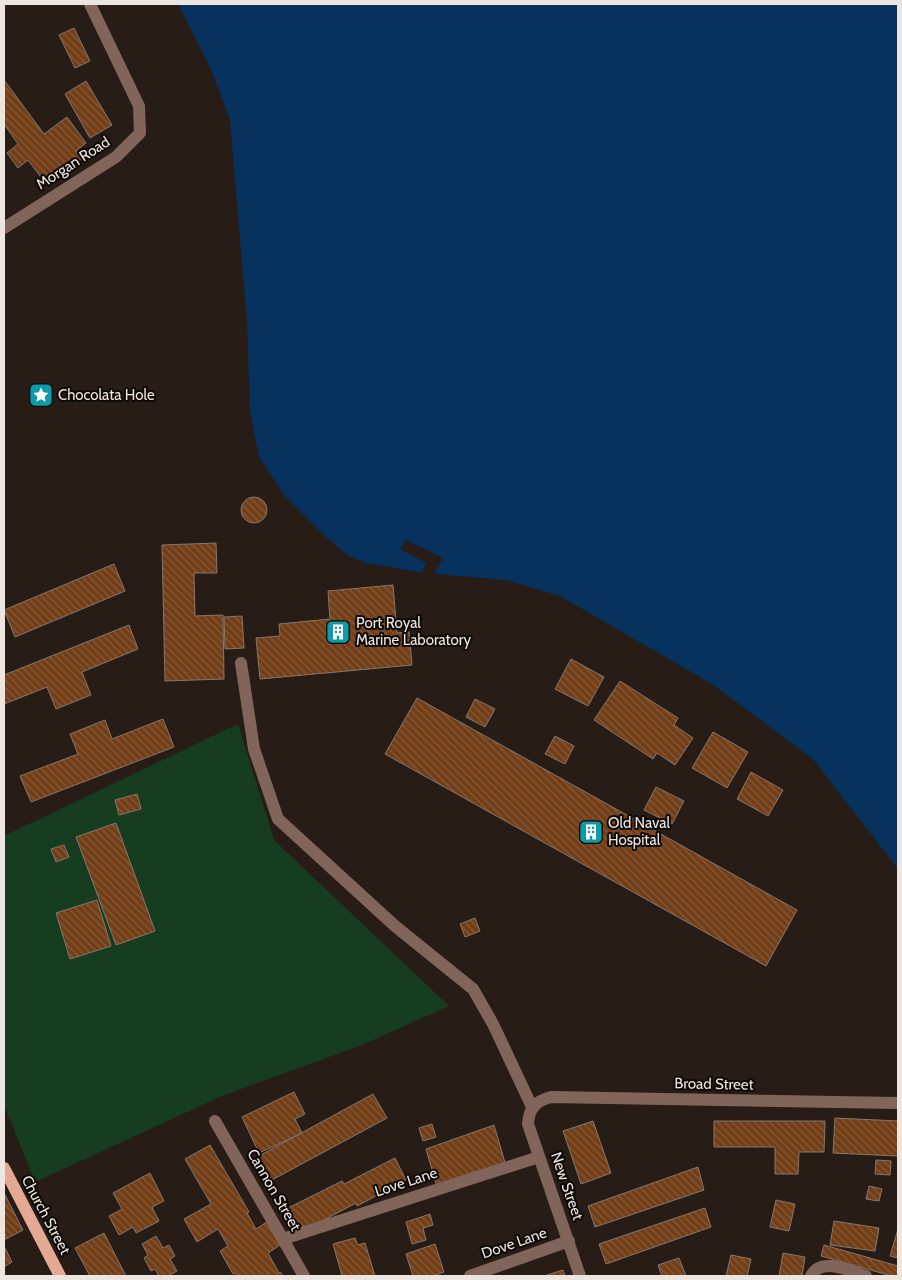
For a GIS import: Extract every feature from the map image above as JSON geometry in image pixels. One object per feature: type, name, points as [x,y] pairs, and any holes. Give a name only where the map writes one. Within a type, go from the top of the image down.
[{"type":"main road","name":"Church Street","points":[[4,1168],[60,1276]]},
{"type":"street","name":"Morgan Road","points":[[4,228],[116,157],[140,133],[139,106],[90,4]]},
{"type":"street","points":[[241,662],[254,748],[278,819],[396,926],[473,989],[493,1024],[532,1107]]},
{"type":"street","name":"Broad Street","points":[[532,1107],[541,1100],[551,1097],[898,1104]]},
{"type":"street","name":"New Street","points":[[532,1107],[528,1124],[580,1276]]},
{"type":"street","name":"Cannon Street","points":[[216,1121],[304,1276]]},
{"type":"street","name":"Love Lane","points":[[283,1238],[539,1157]]},
{"type":"street","name":"Dove Lane","points":[[470,1276],[569,1241]]},
{"type":"street","points":[[811,1276],[818,1268],[825,1266],[866,1276]]},
{"type":"green space","points":[[238,724],[274,840],[449,1006],[362,1045],[222,1096],[35,1182],[4,1105],[4,836]]},
{"type":"water","points":[[178,4],[898,4],[898,869],[813,759],[712,684],[560,596],[506,580],[423,573],[367,563],[350,557],[327,538],[284,495],[259,457],[250,411],[247,321],[230,120],[212,71]]},
{"type":"pier","points":[[406,540],[443,558],[433,577],[420,576],[426,563],[400,549]]},
{"type":"building","points":[[74,28],[90,61],[75,68],[59,35]]},
{"type":"building","points":[[4,80],[44,134],[67,117],[86,143],[76,151],[81,159],[47,185],[28,160],[18,168],[7,153],[18,144],[4,124]]},
{"type":"building","points":[[86,81],[112,125],[90,138],[65,94]]},
{"type":"building","points":[[254,497],[263,501],[267,510],[263,519],[254,523],[245,519],[241,510],[245,501]]},
{"type":"building","points":[[216,543],[217,573],[194,573],[195,616],[223,615],[224,679],[165,681],[162,545]]},
{"type":"building","points":[[114,564],[125,591],[15,637],[4,610]]},
{"type":"building","name":"Port Royal Marine Laboratory","points":[[393,585],[397,633],[409,632],[412,665],[260,679],[256,638],[280,636],[279,624],[330,619],[328,591]]},
{"type":"building","points":[[242,616],[244,648],[225,649],[224,617]]},
{"type":"building","points":[[129,625],[138,649],[82,672],[91,695],[56,709],[47,687],[4,704],[4,675]]},
{"type":"building","points":[[571,659],[604,677],[588,706],[555,689]]},
{"type":"building","points":[[620,681],[678,718],[674,725],[693,738],[675,765],[657,753],[653,759],[594,720]]},
{"type":"building","name":"Old Naval Hospital","points":[[417,698],[797,910],[766,966],[385,754]]},
{"type":"building","points":[[475,699],[495,709],[485,727],[466,717]]},
{"type":"building","points":[[163,719],[174,747],[31,802],[20,776],[78,754],[70,734],[105,720],[112,739]]},
{"type":"building","points":[[713,732],[748,752],[727,788],[692,768]]},
{"type":"building","points":[[555,736],[574,746],[565,764],[545,754]]},
{"type":"building","points":[[751,772],[783,790],[768,816],[737,799]]},
{"type":"building","points":[[656,787],[684,801],[672,824],[644,810]]},
{"type":"building","points":[[137,794],[141,809],[119,815],[115,800]]},
{"type":"building","points":[[116,823],[155,931],[116,945],[76,837]]},
{"type":"building","points":[[64,845],[69,857],[56,862],[51,849]]},
{"type":"building","points":[[97,900],[111,946],[70,959],[56,913]]},
{"type":"building","points":[[475,918],[480,931],[465,937],[460,924]]},
{"type":"building","points":[[294,1092],[305,1114],[295,1119],[302,1133],[259,1153],[242,1117]]},
{"type":"building","points":[[373,1094],[387,1118],[270,1181],[257,1157]]},
{"type":"building","points":[[835,1118],[898,1121],[898,1156],[833,1153]]},
{"type":"building","points":[[593,1121],[611,1173],[581,1184],[563,1131]]},
{"type":"building","points":[[714,1121],[825,1121],[824,1152],[799,1152],[798,1174],[775,1174],[775,1147],[714,1147]]},
{"type":"building","points":[[432,1124],[436,1137],[423,1141],[419,1128]]},
{"type":"building","points":[[494,1125],[506,1166],[437,1187],[426,1149]]},
{"type":"building","points":[[210,1145],[249,1212],[247,1213],[256,1229],[267,1222],[280,1245],[268,1253],[279,1273],[283,1276],[237,1276],[235,1273],[233,1274],[220,1251],[228,1246],[218,1229],[197,1242],[184,1219],[211,1204],[185,1159]]},
{"type":"building","points":[[395,1158],[406,1180],[357,1206],[356,1203],[301,1232],[288,1208],[342,1181],[344,1184]]},
{"type":"building","points":[[876,1160],[891,1161],[890,1175],[875,1174]]},
{"type":"building","points":[[698,1167],[704,1190],[595,1227],[588,1206]]},
{"type":"building","points":[[150,1173],[164,1201],[152,1207],[159,1221],[136,1233],[133,1227],[119,1235],[109,1216],[122,1209],[113,1193]]},
{"type":"building","points":[[869,1186],[882,1189],[879,1201],[866,1199]]},
{"type":"building","points":[[4,1193],[23,1230],[4,1240]]},
{"type":"building","points":[[776,1200],[795,1204],[789,1231],[770,1227]]},
{"type":"building","points":[[705,1208],[711,1227],[606,1264],[599,1244]]},
{"type":"building","points":[[430,1214],[433,1225],[423,1228],[426,1240],[412,1244],[406,1222]]},
{"type":"building","points":[[834,1221],[879,1228],[875,1251],[830,1245]]},
{"type":"building","points":[[898,1229],[898,1258],[890,1256]]},
{"type":"building","points":[[104,1233],[126,1276],[90,1276],[75,1248]]},
{"type":"building","points":[[156,1236],[163,1248],[169,1245],[175,1256],[170,1259],[177,1271],[168,1276],[159,1276],[155,1269],[151,1271],[144,1258],[148,1255],[142,1244]]},
{"type":"building","points":[[355,1238],[358,1245],[365,1243],[375,1276],[342,1276],[333,1244]]},
{"type":"building","points":[[435,1244],[444,1272],[433,1276],[413,1276],[406,1254]]},
{"type":"building","points":[[824,1245],[898,1266],[898,1276],[892,1276],[821,1256]]},
{"type":"building","points":[[4,1246],[12,1262],[4,1267]]},
{"type":"building","points":[[783,1253],[805,1257],[802,1276],[779,1276]]},
{"type":"building","points":[[731,1255],[751,1259],[747,1276],[726,1276]]},
{"type":"building","points":[[679,1258],[686,1276],[662,1276],[658,1265]]},
{"type":"building","points":[[563,1270],[565,1276],[544,1276]]},
{"type":"place","name":"Chocolata Hole","points":[[41,395]]},
{"type":"place","name":"Port Royal Marine Laboratory","points":[[338,632]]},
{"type":"place","name":"Old Naval Hospital","points":[[591,832]]}]
